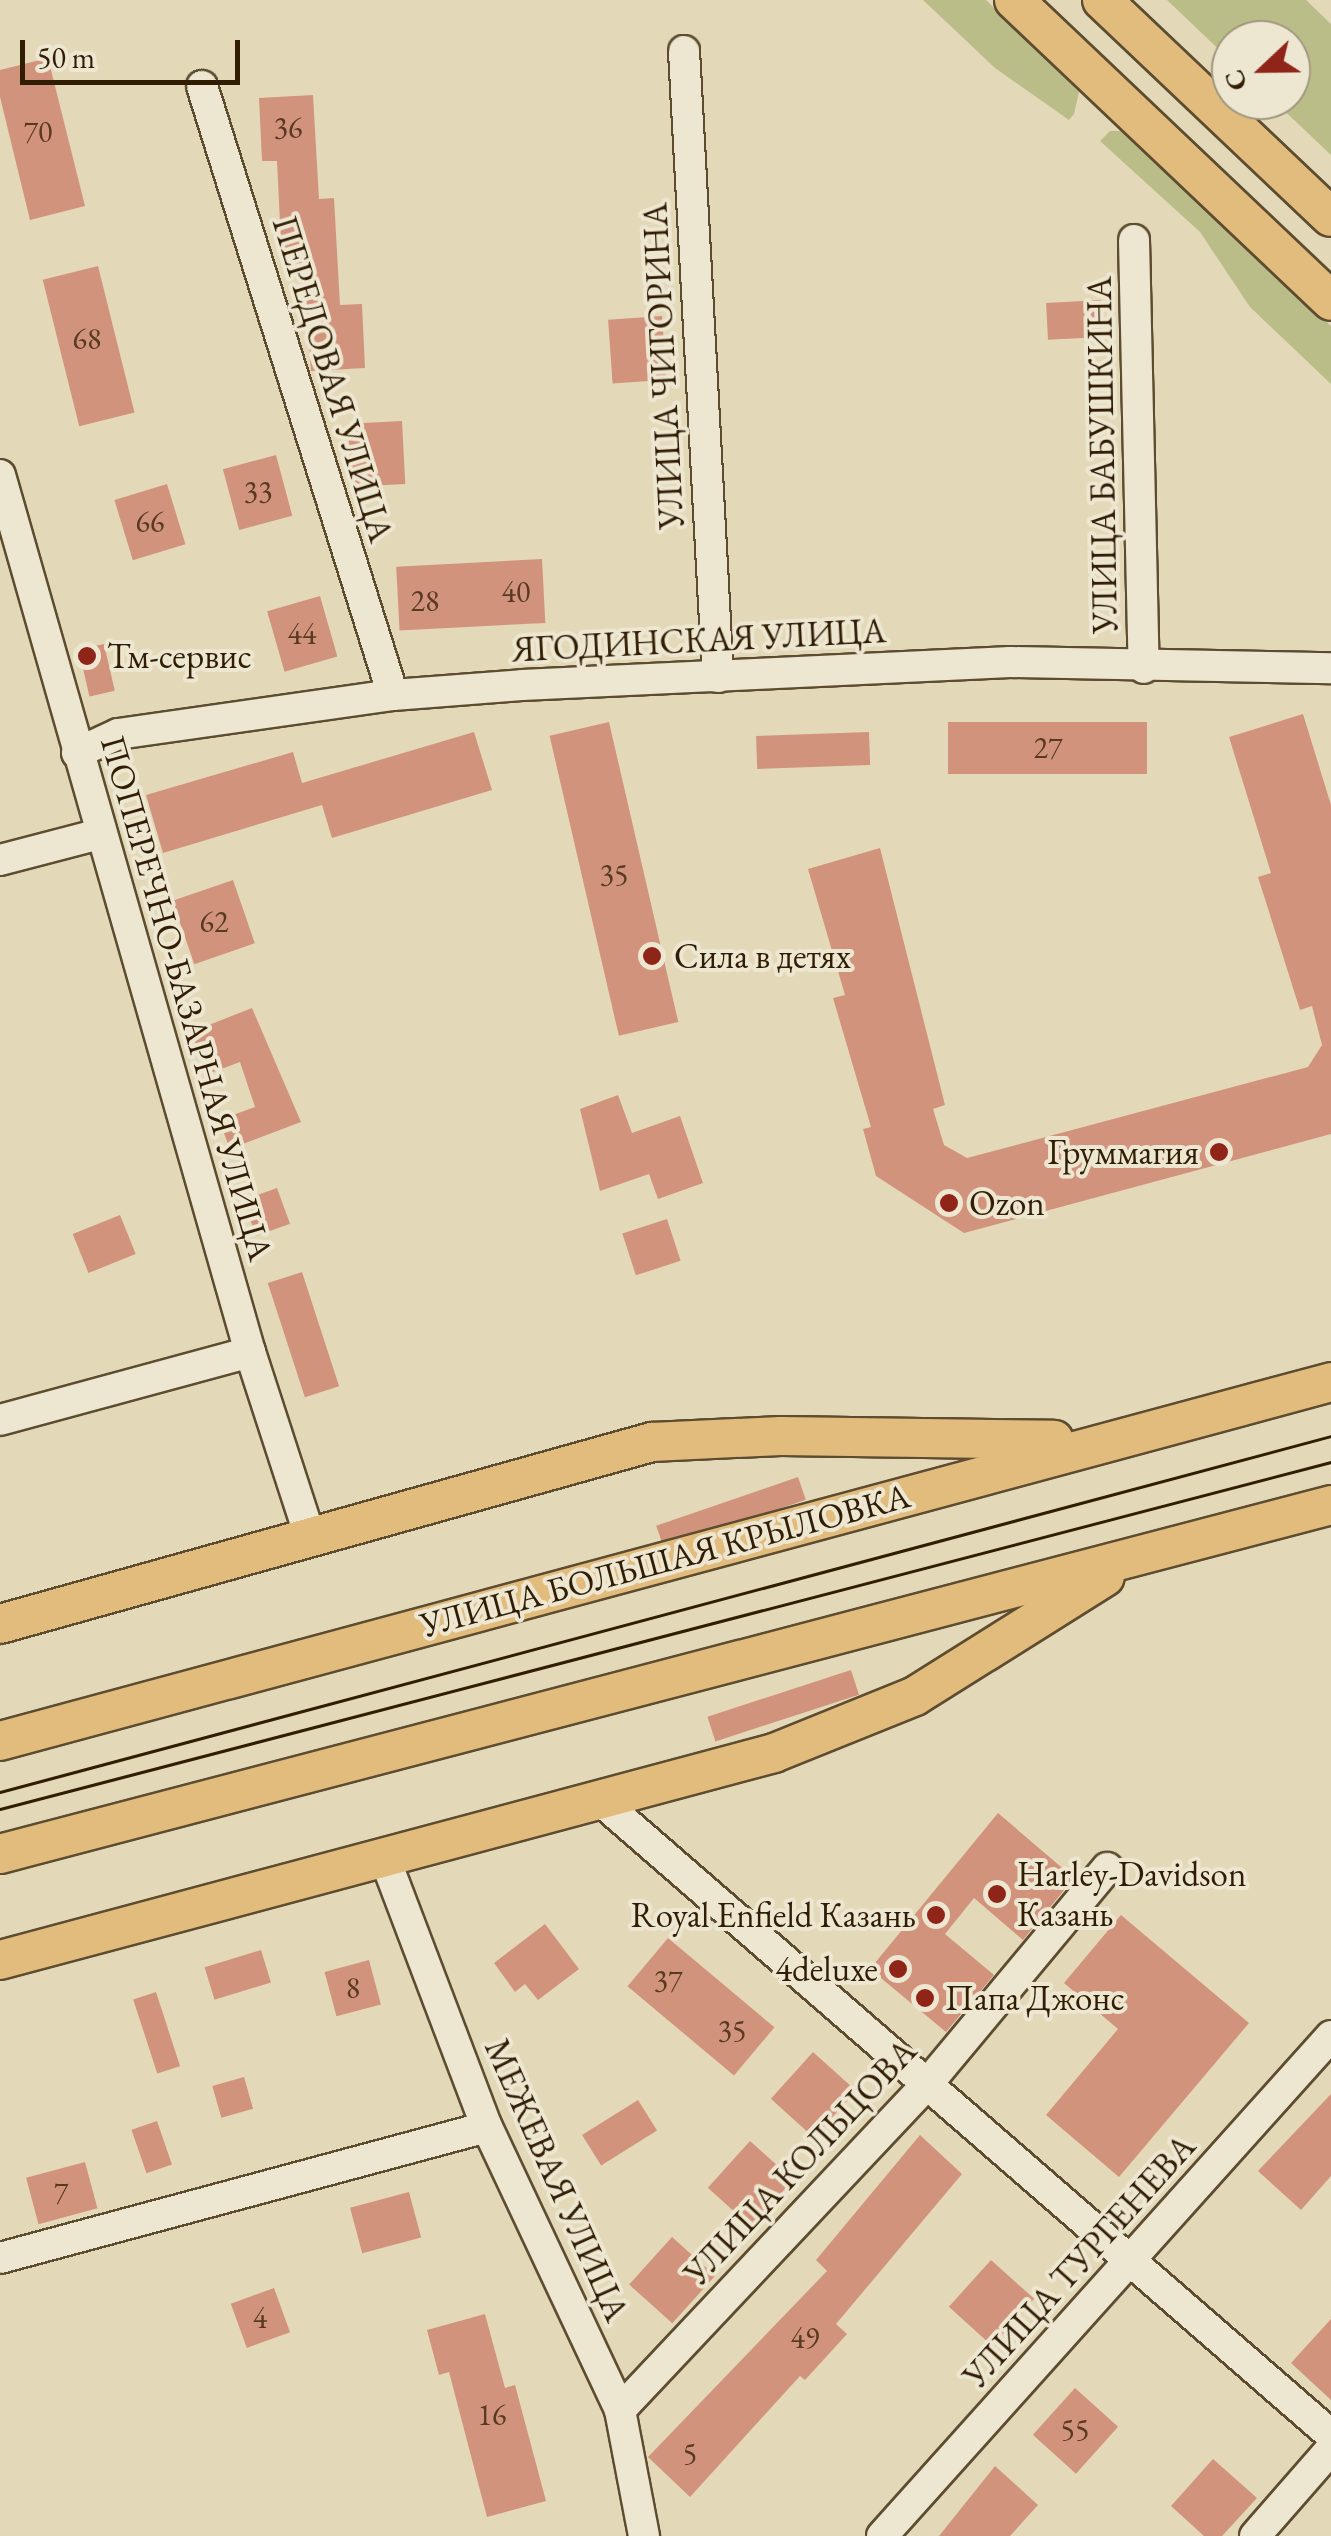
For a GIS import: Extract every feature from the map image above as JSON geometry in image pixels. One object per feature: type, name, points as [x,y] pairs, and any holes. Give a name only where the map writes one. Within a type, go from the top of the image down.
[{"type":"main road","points":[[1014,0],[1331,301]]},
{"type":"main road","points":[[1102,0],[1331,217]]},
{"type":"main road","name":"УЛИЦА БОЛЬШАЯ КРЫЛОВКА","points":[[0,1742],[1096,1441],[1331,1382]]},
{"type":"main road","points":[[0,1624],[652,1442],[782,1436],[1096,1441]]},
{"type":"main road","points":[[0,1854],[1130,1561],[1331,1505]]},
{"type":"main road","points":[[0,1960],[601,1801],[867,1719],[1020,1635],[1130,1561]]},
{"type":"street","name":"УЛИЦА ЧИГОРИНА","points":[[684,52],[718,677]]},
{"type":"street","name":"ПЕРЕДОВАЯ УЛИЦА","points":[[202,86],[393,695]]},
{"type":"street","name":"УЛИЦА БАБУШКИНА","points":[[1134,240],[1144,668]]},
{"type":"street","name":"ПОПЕРЕЧНО-БАЗАРНАЯ УЛИЦА","points":[[1,485],[250,1352],[312,1540]]},
{"type":"street","name":"ЯГОДИНСКАЯ УЛИЦА","points":[[77,752],[118,734],[393,695],[1010,662],[1144,668],[1331,668]]},
{"type":"street","points":[[0,860],[100,834]]},
{"type":"street","points":[[0,1420],[250,1352]]},
{"type":"street","points":[[601,1801],[1331,2435]]},
{"type":"street","name":"МЕЖЕВАЯ УЛИЦА","points":[[386,1860],[487,2127],[620,2410],[644,2536]]},
{"type":"street","name":"УЛИЦА КОЛЬЦОВА","points":[[620,2410],[928,2082],[1108,1868]]},
{"type":"street","name":"УЛИЦА ТУРГЕНЕВА","points":[[882,2536],[1331,2036]]},
{"type":"street","points":[[0,2258],[487,2127]]},
{"type":"street","points":[[1256,2536],[1331,2450]]},
{"type":"green space","points":[[923,0],[986,0],[1079,92],[1074,114],[1069,120],[995,68]]},
{"type":"green space","points":[[1167,0],[1306,0],[1331,24],[1331,155],[1294,120],[1311,120],[1311,20],[1211,20],[1211,42]]},
{"type":"green space","points":[[1110,131],[1127,131],[1331,326],[1331,384],[1250,307],[1200,232],[1100,141]]},
{"type":"building","points":[[48,58],[85,206],[30,220],[0,97],[0,70]]},
{"type":"building","points":[[313,95],[319,199],[334,198],[340,305],[362,304],[365,368],[311,371],[304,263],[282,264],[277,161],[262,161],[259,98]]},
{"type":"building","points":[[98,266],[135,413],[79,426],[43,280]]},
{"type":"building","points":[[1101,300],[1103,337],[1048,340],[1046,303]]},
{"type":"building","points":[[662,316],[666,380],[613,384],[608,320]]},
{"type":"building","points":[[402,421],[405,484],[351,487],[348,424]]},
{"type":"building","points":[[276,455],[292,516],[239,530],[223,469]]},
{"type":"building","points":[[167,484],[185,544],[133,560],[114,500]]},
{"type":"building","points":[[542,559],[545,623],[400,631],[396,567]]},
{"type":"building","points":[[320,596],[337,657],[284,672],[267,611]]},
{"type":"building","points":[[104,644],[115,691],[89,697],[79,650]]},
{"type":"building","points":[[1303,714],[1331,805],[1331,1134],[964,1233],[876,1176],[863,1129],[871,1127],[833,998],[845,995],[808,869],[880,848],[945,1105],[933,1109],[944,1145],[967,1158],[1308,1067],[1322,1045],[1312,1006],[1300,1010],[1258,877],[1271,873],[1229,737]]},
{"type":"building","points":[[609,722],[678,1022],[619,1036],[550,736]]},
{"type":"building","points":[[948,722],[1147,722],[1147,774],[948,774]]},
{"type":"building","points":[[474,732],[492,790],[332,838],[322,805],[163,853],[146,795],[293,752],[302,783]]},
{"type":"building","points":[[869,732],[870,765],[757,769],[756,736]]},
{"type":"building","points":[[233,880],[255,943],[194,964],[172,901]]},
{"type":"building","points":[[252,1008],[301,1122],[230,1149],[219,1120],[255,1107],[240,1062],[208,1074],[191,1032]]},
{"type":"building","points":[[618,1095],[632,1133],[680,1116],[703,1183],[658,1199],[649,1174],[600,1191],[580,1109]]},
{"type":"building","points":[[277,1188],[290,1224],[256,1236],[243,1200]]},
{"type":"building","points":[[120,1215],[136,1254],[88,1273],[73,1234]]},
{"type":"building","points":[[667,1219],[681,1261],[636,1275],[622,1234]]},
{"type":"building","points":[[302,1272],[339,1386],[305,1397],[268,1283]]},
{"type":"building","points":[[798,1477],[806,1500],[664,1549],[656,1526]]},
{"type":"building","points":[[851,1670],[859,1695],[715,1741],[707,1717]]},
{"type":"building","points":[[998,1813],[1074,1878],[1023,1940],[974,1898],[945,1934],[994,1975],[946,2032],[870,1969]]},
{"type":"building","points":[[1121,1915],[1249,2023],[1119,2177],[1046,2115],[1118,2029],[1064,1983]]},
{"type":"building","points":[[545,1924],[579,1969],[538,2000],[525,1984],[515,1992],[494,1963]]},
{"type":"building","points":[[668,1938],[774,2027],[734,2076],[628,1986]]},
{"type":"building","points":[[261,1950],[271,1983],[215,2000],[205,1967]]},
{"type":"building","points":[[369,1960],[381,2004],[336,2016],[325,1972]]},
{"type":"building","points":[[156,1992],[180,2066],[157,2074],[133,1999]]},
{"type":"building","points":[[813,2052],[856,2091],[814,2138],[771,2099]]},
{"type":"building","points":[[244,2077],[253,2109],[221,2118],[212,2086]]},
{"type":"building","points":[[1331,2094],[1331,2176],[1301,2210],[1258,2171]]},
{"type":"building","points":[[638,2100],[657,2131],[601,2166],[582,2135]]},
{"type":"building","points":[[157,2121],[172,2164],[146,2173],[131,2130]]},
{"type":"building","points":[[920,2135],[962,2174],[836,2324],[847,2334],[805,2380],[800,2376],[690,2497],[648,2457],[827,2271],[816,2260]]},
{"type":"building","points":[[750,2141],[793,2180],[751,2227],[708,2188]]},
{"type":"building","points":[[85,2162],[97,2208],[39,2224],[26,2178]]},
{"type":"building","points":[[409,2192],[421,2237],[362,2253],[350,2208]]},
{"type":"building","points":[[672,2237],[715,2276],[672,2323],[629,2285]]},
{"type":"building","points":[[991,2260],[1034,2299],[992,2346],[949,2307]]},
{"type":"building","points":[[274,2288],[290,2332],[247,2348],[231,2304]]},
{"type":"building","points":[[485,2314],[505,2388],[515,2385],[546,2501],[487,2517],[449,2372],[439,2375],[427,2330]]},
{"type":"building","points":[[1331,2319],[1331,2400],[1291,2363]]},
{"type":"building","points":[[1075,2388],[1118,2427],[1076,2474],[1033,2435]]},
{"type":"building","points":[[1213,2459],[1257,2498],[1222,2536],[1204,2536],[1171,2506]]},
{"type":"building","points":[[995,2466],[1038,2505],[1010,2536],[939,2536]]},
{"type":"tram line","points":[[0,1792],[1331,1436]]},
{"type":"tram line","points":[[0,1809],[1331,1462]]},
{"type":"place","name":"Тм-сервис","points":[[87,656]]},
{"type":"place","name":"Сила в детях","points":[[652,956]]},
{"type":"place","name":"Груммагия","points":[[1219,1152]]},
{"type":"place","name":"Ozon","points":[[949,1203]]},
{"type":"place","name":"Harley-Davidson Казань","points":[[997,1894]]},
{"type":"place","name":"Royal Enfield Казань","points":[[936,1915]]},
{"type":"place","name":"4deluxe","points":[[898,1969]]},
{"type":"place","name":"Папа Джонс","points":[[925,1998]]}]
